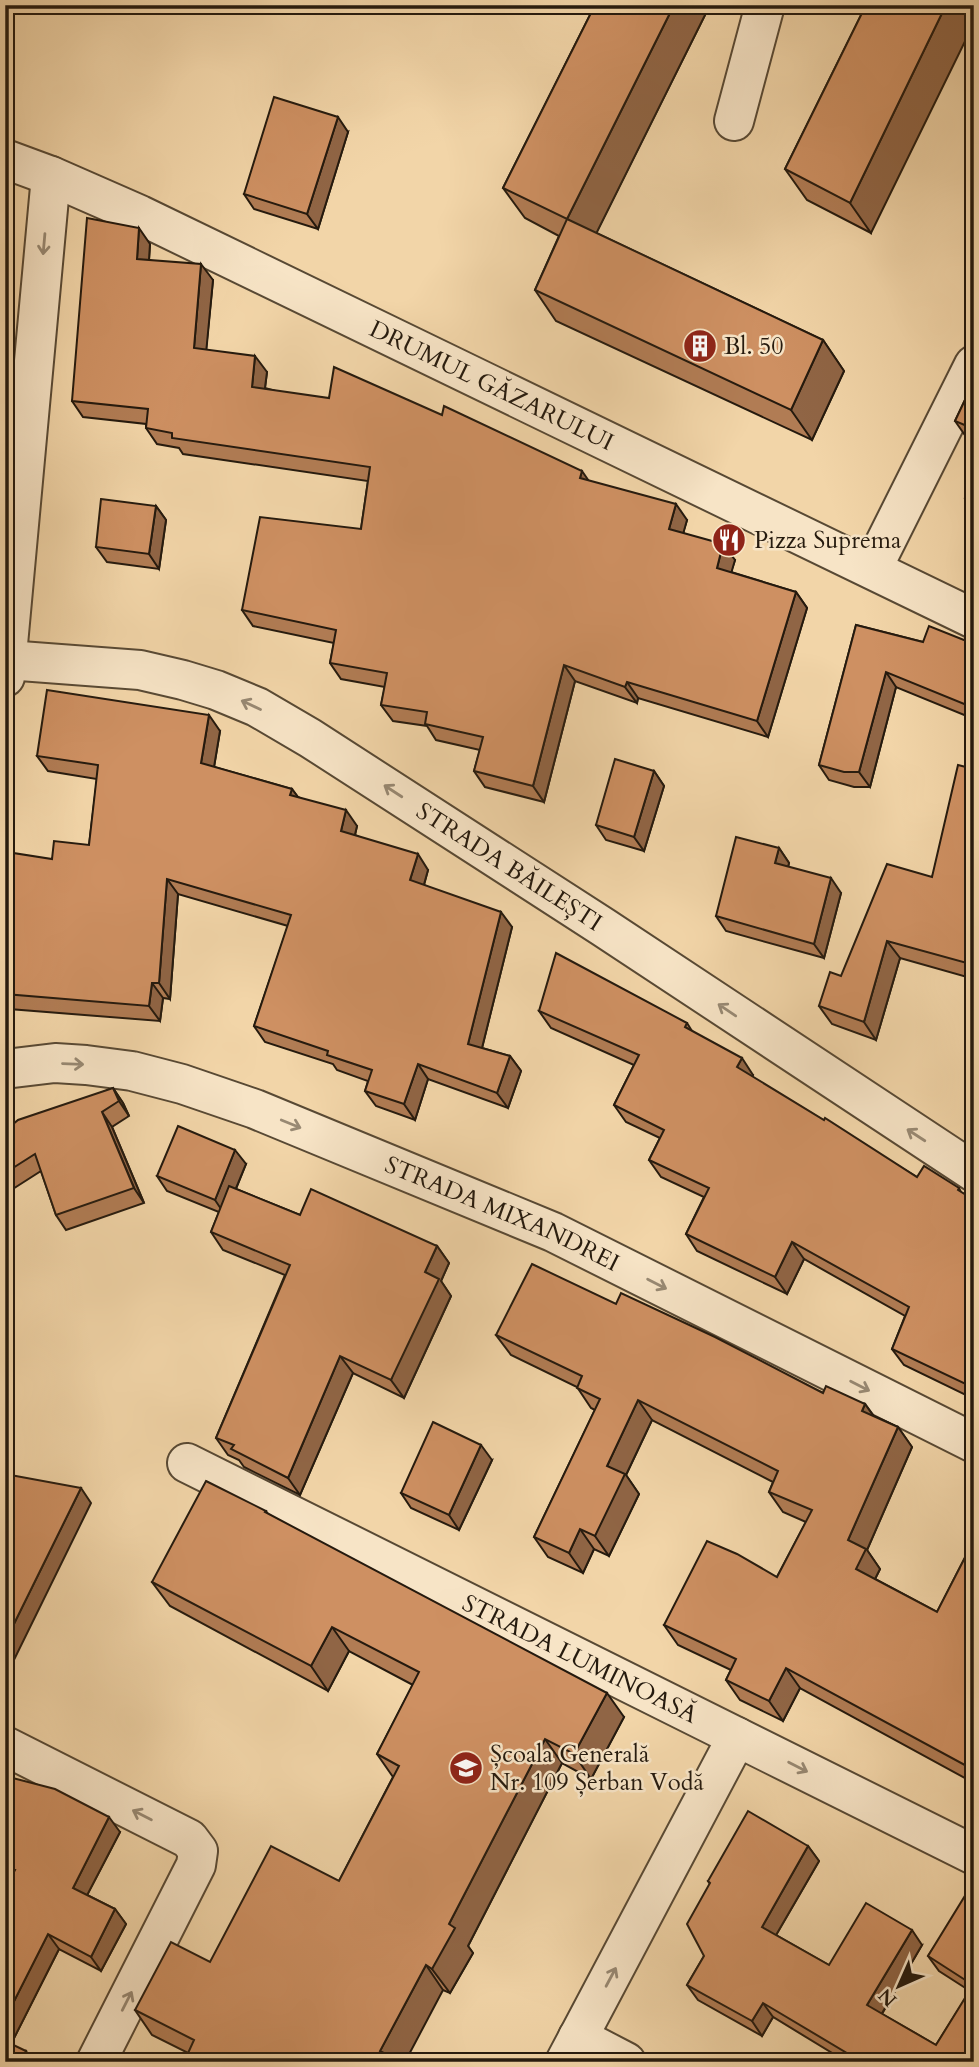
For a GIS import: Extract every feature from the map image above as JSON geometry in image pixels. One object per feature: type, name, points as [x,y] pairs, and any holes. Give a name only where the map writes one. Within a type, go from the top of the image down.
[{"type":"street","points":[[734,121],[765,5]]},
{"type":"street","name":"DRUMUL GĂZARULUI","points":[[5,159],[140,215],[974,619]]},
{"type":"street","points":[[6,668],[51,176]]},
{"type":"street","points":[[872,569],[974,365]]},
{"type":"street","name":"STRADA BĂILEȘTI","points":[[6,668],[139,670],[216,690],[257,707],[310,738],[547,891],[974,1172]]},
{"type":"street","name":"STRADA MIXANDREI","points":[[5,1069],[55,1063],[132,1071],[182,1084],[255,1109],[553,1232],[974,1443]]},
{"type":"street","name":"STRADA LUMINOASĂ","points":[[187,1462],[974,1856]]},
{"type":"street","points":[[626,2062],[572,2049],[737,1737]]},
{"type":"street","points":[[5,1746],[189,1839],[198,1851],[197,1865],[96,2062]]},
{"type":"building","points":[[595,5],[674,5],[567,219],[503,188]]},
{"type":"building","points":[[866,5],[946,5],[850,203],[785,169]]},
{"type":"building","points":[[274,97],[338,117],[307,214],[244,194]]},
{"type":"building","points":[[87,218],[139,228],[137,259],[201,264],[194,348],[255,356],[252,387],[329,398],[334,367],[442,415],[444,406],[582,471],[580,478],[676,504],[669,529],[723,544],[717,568],[796,592],[757,721],[627,682],[625,687],[564,665],[533,786],[474,771],[483,737],[425,724],[427,712],[381,705],[387,673],[330,663],[336,630],[242,610],[260,517],[361,529],[370,467],[172,438],[172,433],[146,428],[148,409],[72,401]]},
{"type":"building","name":"Bl. 50","points":[[567,219],[823,340],[791,410],[535,290]]},
{"type":"building","points":[[974,381],[974,429],[955,421]]},
{"type":"building","points":[[974,480],[974,502],[965,498]]},
{"type":"building","points":[[101,499],[156,506],[149,554],[96,547]]},
{"type":"building","points":[[856,625],[923,642],[929,626],[974,644],[974,708],[886,672],[859,772],[844,772],[819,765]]},
{"type":"building","points":[[47,690],[209,715],[201,763],[292,789],[290,795],[346,810],[341,831],[418,854],[410,880],[501,912],[468,1044],[510,1056],[497,1093],[418,1064],[404,1104],[365,1091],[372,1070],[327,1055],[328,1051],[254,1026],[291,915],[167,879],[159,983],[152,983],[149,1006],[5,994],[5,904],[13,853],[52,859],[54,841],[89,845],[98,765],[37,756]]},
{"type":"building","points":[[615,759],[654,771],[634,837],[596,825]]},
{"type":"building","points":[[958,765],[974,769],[974,965],[887,941],[864,1022],[819,1006],[830,972],[841,976],[887,864],[932,877]]},
{"type":"building","points":[[736,837],[779,848],[775,863],[831,878],[814,944],[716,916]]},
{"type":"building","points":[[556,953],[687,1023],[685,1027],[742,1058],[737,1067],[824,1120],[825,1118],[917,1177],[924,1166],[974,1200],[974,1388],[892,1349],[909,1307],[792,1242],[775,1277],[686,1234],[709,1188],[649,1160],[664,1130],[614,1105],[639,1055],[539,1011]]},
{"type":"building","points":[[113,1088],[119,1101],[102,1112],[134,1188],[56,1215],[35,1154],[5,1173],[5,1131],[18,1120]]},
{"type":"building","points":[[178,1126],[235,1150],[215,1200],[157,1176]]},
{"type":"building","points":[[229,1186],[300,1215],[311,1189],[437,1246],[425,1272],[439,1279],[391,1380],[340,1356],[288,1478],[231,1449],[234,1445],[216,1438],[290,1265],[211,1232]]},
{"type":"building","points":[[532,1264],[616,1304],[621,1293],[715,1337],[823,1393],[826,1386],[865,1404],[862,1411],[898,1427],[848,1540],[866,1549],[856,1569],[937,1612],[974,1540],[974,1770],[786,1668],[769,1701],[726,1680],[736,1659],[664,1625],[707,1541],[737,1554],[777,1577],[812,1510],[769,1492],[778,1471],[638,1400],[607,1466],[625,1474],[595,1536],[580,1529],[569,1553],[534,1537],[600,1399],[577,1388],[582,1376],[496,1335]]},
{"type":"building","points":[[433,1422],[481,1445],[449,1515],[401,1493]]},
{"type":"building","points":[[5,1474],[81,1488],[5,1642]]},
{"type":"building","name":"Școala Generală Nr. 109 Șerban Vodă","points":[[206,1481],[607,1693],[574,1754],[545,1739],[449,1924],[455,1928],[432,1969],[426,1965],[380,2051],[400,2062],[184,2062],[194,2040],[135,2010],[171,1942],[210,1962],[271,1846],[339,1881],[399,1766],[377,1754],[419,1672],[332,1627],[311,1666],[152,1582]]},
{"type":"building","points":[[5,1776],[55,1789],[109,1817],[73,1888],[115,1909],[91,1957],[48,1934],[5,2019],[5,1889],[15,1870],[5,1868]]},
{"type":"building","points":[[748,1811],[808,1846],[762,1927],[829,1965],[866,1903],[912,1930],[867,2005],[936,2045],[973,1985],[928,1956],[971,1886],[974,1888],[974,2062],[862,2062],[763,2003],[752,2021],[687,1985],[704,1956],[687,1924]]},
{"type":"building","points":[[5,2041],[26,2051],[20,2062],[5,2062]]},
{"type":"place","name":"Bl. 50","points":[[700,346]]},
{"type":"place","name":"Pizza Suprema","points":[[729,540]]},
{"type":"place","name":"Școala Generală Nr. 109 Șerban Vodă","points":[[466,1768]]}]
